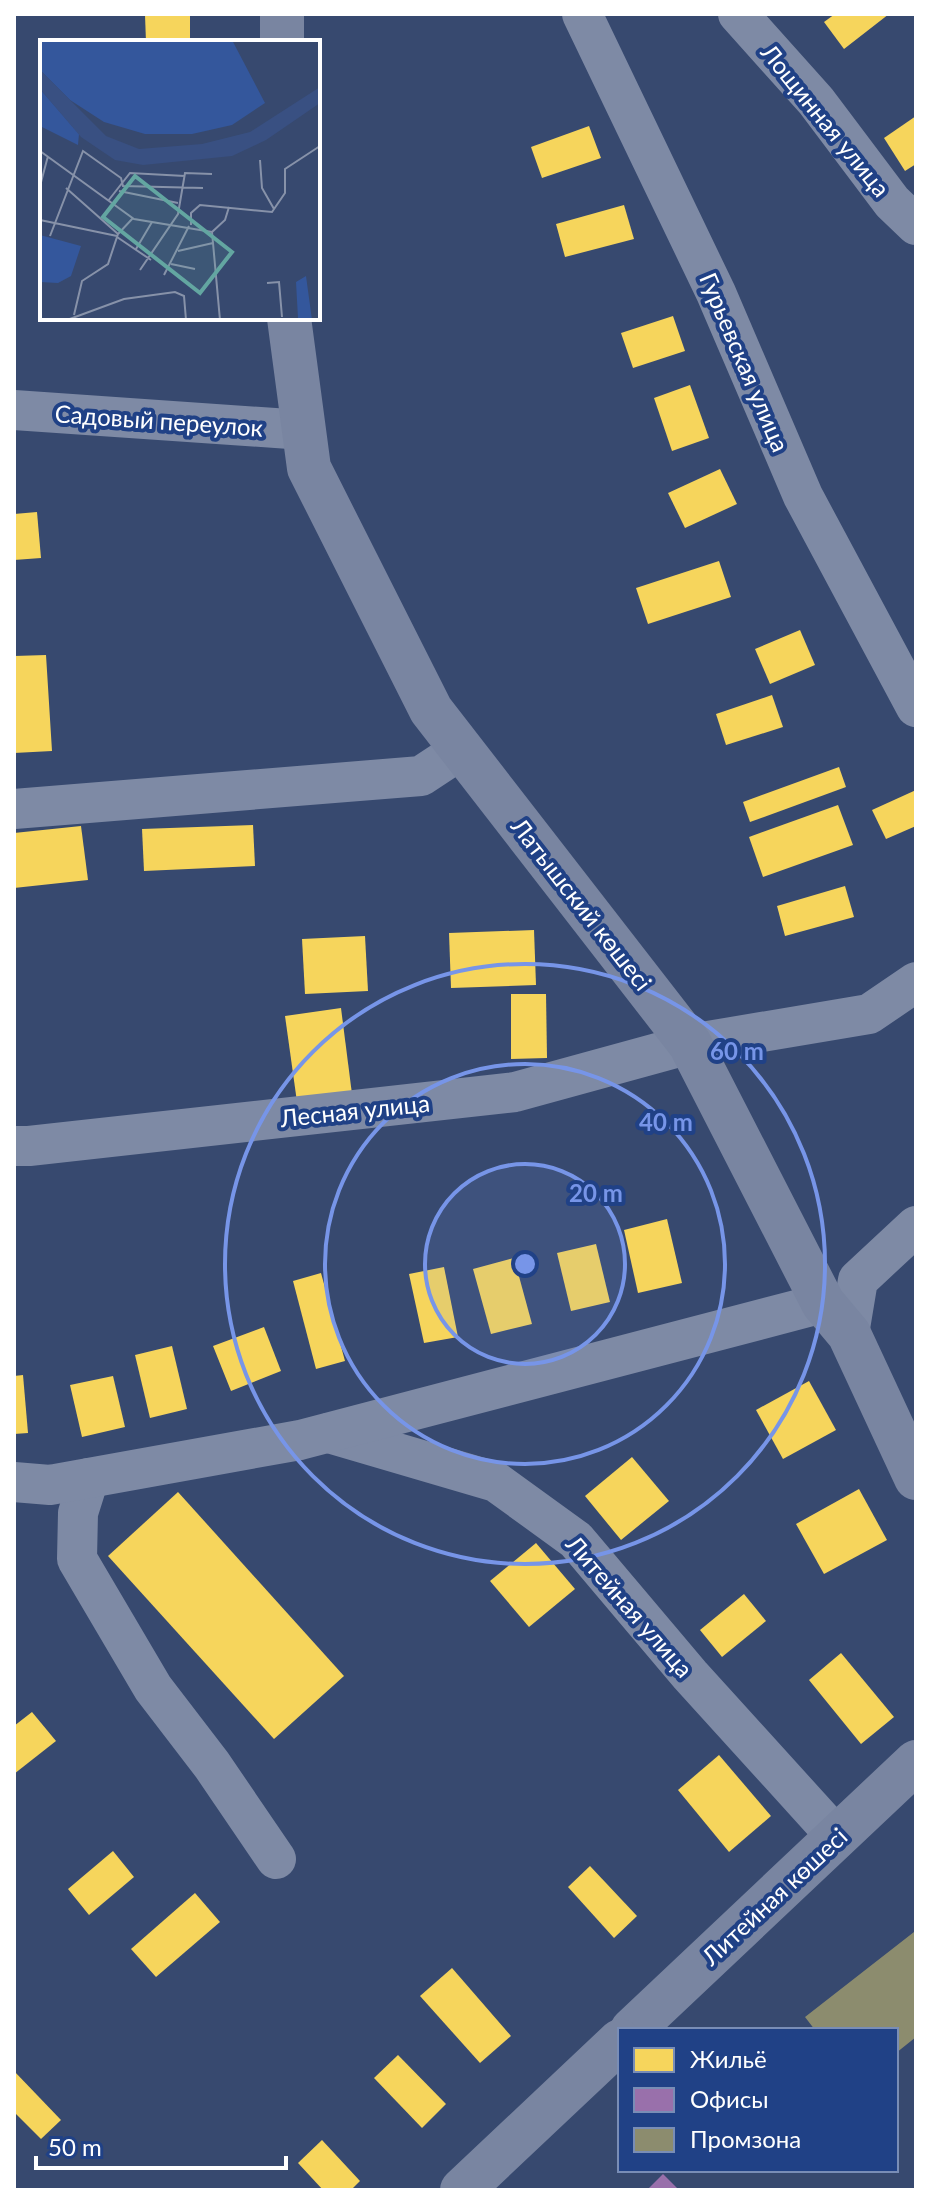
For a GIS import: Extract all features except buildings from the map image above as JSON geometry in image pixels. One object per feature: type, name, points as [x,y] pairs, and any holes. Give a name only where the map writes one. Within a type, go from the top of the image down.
[{"type":"street","points":[[282,14],[282,40]]},
{"type":"street","name":"Гурьевская улица","points":[[582,14],[716,293],[803,496],[916,707]]},
{"type":"street","name":"Лощинная улица","points":[[738,14],[816,101],[892,202],[916,225]]},
{"type":"street","name":"Латышский көшесі","points":[[289,320],[309,468],[431,710],[690,1044],[836,1319],[916,1478]]},
{"type":"street","name":"Садовый переулок","points":[[14,410],[304,430]]},
{"type":"street","points":[[14,809],[421,776],[462,749]]},
{"type":"street","name":"Лесная улица","points":[[14,1146],[515,1092],[690,1044],[869,1014],[916,982]]},
{"type":"street","points":[[836,1319],[858,1280],[916,1226]]},
{"type":"street","name":"Литейная улица","points":[[14,1482],[50,1485],[300,1440],[836,1319]]},
{"type":"street","name":"Литейная улица","points":[[328,1433],[496,1482],[576,1540],[690,1675],[837,1837]]},
{"type":"street","points":[[89,1478],[78,1513],[77,1559],[153,1688],[212,1765],[276,1859]]},
{"type":"street","name":"Литейная көшесі","points":[[634,2028],[916,1762]]},
{"type":"street","points":[[462,2190],[618,2043]]}]
